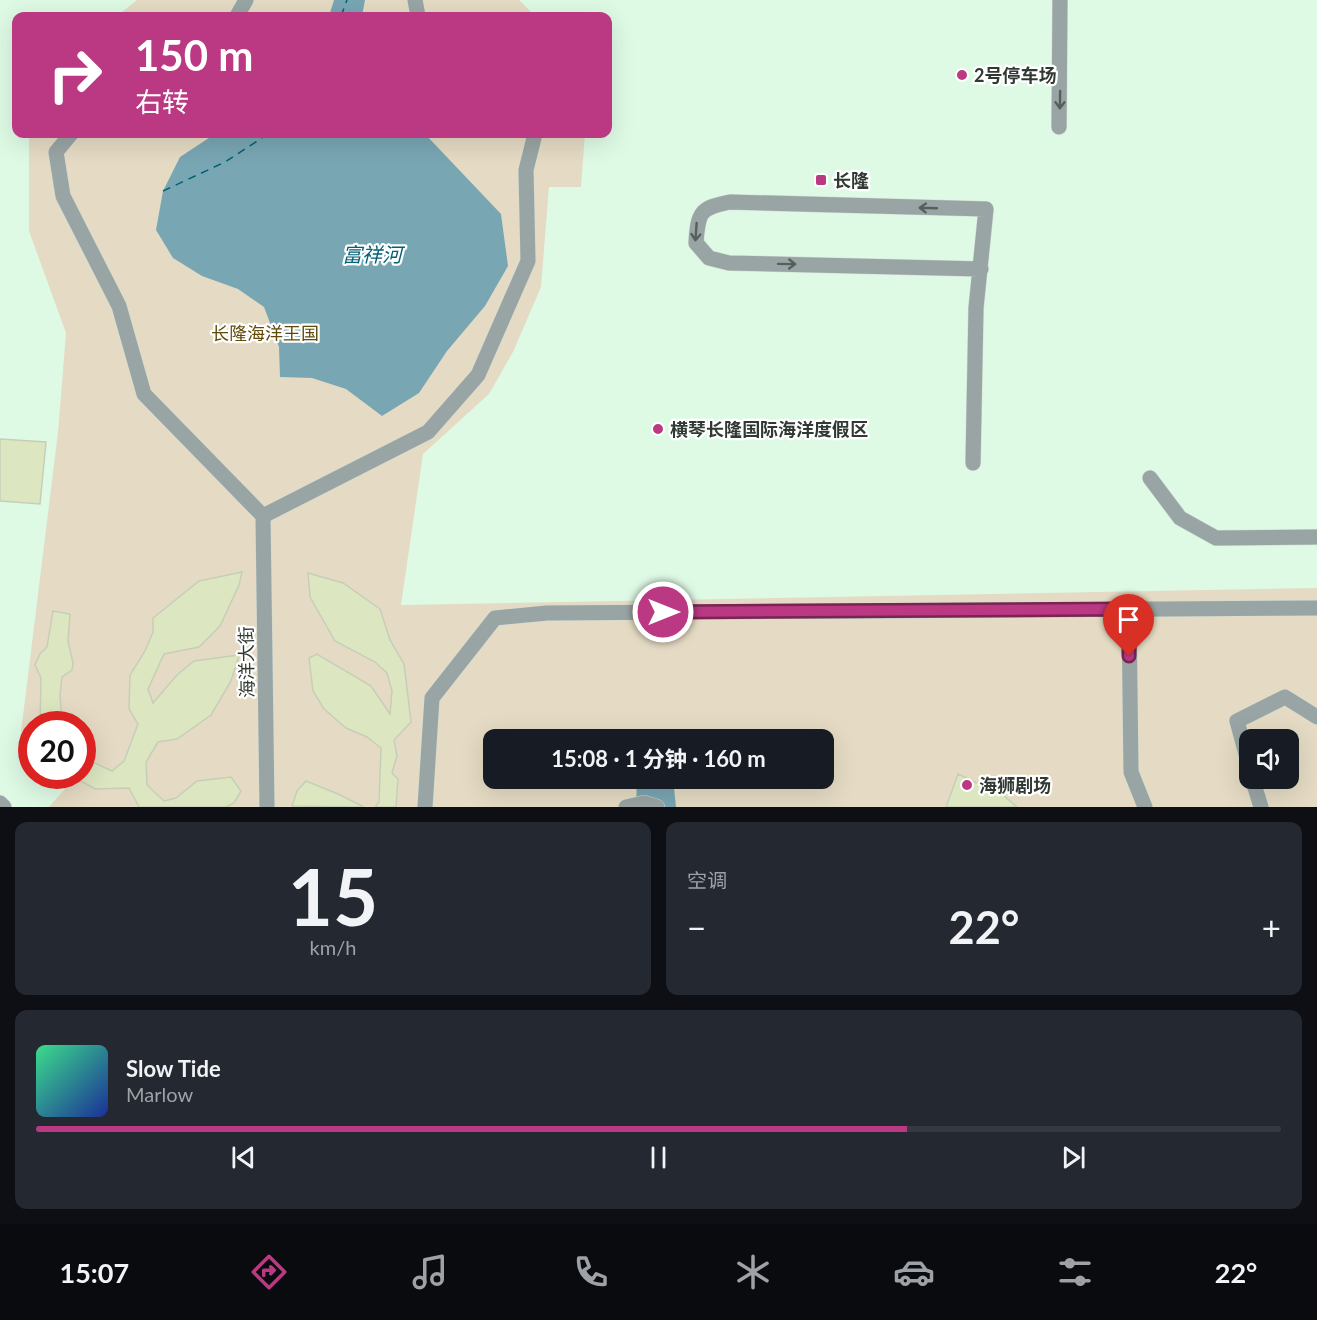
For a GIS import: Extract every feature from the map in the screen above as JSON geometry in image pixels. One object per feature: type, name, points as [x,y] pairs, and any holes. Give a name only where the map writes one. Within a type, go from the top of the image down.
[{"type":"street","points":[[1059,128],[1060,0]]},
{"type":"street","points":[[67,138],[56,152],[63,196],[119,306],[144,394],[263,516],[428,432],[478,375],[528,261],[526,170],[534,138]]},
{"type":"street","points":[[973,463],[976,308],[981,269],[986,209],[730,202],[709,206],[697,221],[696,243],[709,258],[729,263],[981,269]]},
{"type":"street","points":[[1150,478],[1180,518],[1216,538],[1317,537]]},
{"type":"street","name":"海洋大街","points":[[263,516],[267,807]]},
{"type":"street","points":[[425,807],[432,698],[495,618],[547,613],[1317,608]]},
{"type":"street","points":[[1129,609],[1131,772],[1145,807]]},
{"type":"street","points":[[1239,729],[1237,721],[1285,697],[1317,717]]},
{"type":"street","points":[[1255,789],[1261,807]]},
{"type":"street","points":[[0,803],[4,807]]},
{"type":"street","points":[[626,807],[644,803],[657,807]]},
{"type":"shaded area","name":"横琴长隆国际海洋度假区","points":[[0,0],[1317,0],[1317,807],[0,807]]},
{"type":"green space","points":[[137,0],[519,0],[531,12],[122,12]]},
{"type":"green space","name":"长隆海洋王国","points":[[29,138],[585,138],[581,187],[549,187],[541,287],[513,352],[489,394],[423,454],[401,605],[1317,588],[1317,807],[49,807],[65,789],[96,789],[96,711],[24,711],[58,432],[66,333],[29,231]]},
{"type":"water","points":[[334,0],[365,0],[363,12],[330,12]]},
{"type":"water","name":"富祥河","points":[[209,138],[429,138],[501,214],[508,266],[485,306],[447,351],[419,393],[382,416],[346,389],[312,378],[280,377],[279,347],[264,307],[238,289],[202,276],[173,258],[156,230],[163,191],[180,157]]},
{"type":"water","points":[[637,789],[674,789],[676,807],[636,807]]},
{"type":"building","points":[[0,439],[46,442],[40,504],[0,501]]},
{"type":"building","points":[[242,572],[239,585],[220,626],[199,647],[164,654],[148,689],[153,703],[177,675],[194,661],[239,655],[231,681],[211,715],[177,739],[158,742],[146,762],[147,785],[164,801],[176,798],[197,781],[231,777],[241,791],[234,803],[226,807],[139,807],[129,788],[96,789],[96,764],[112,771],[124,761],[138,724],[129,709],[130,675],[145,651],[153,632],[153,618],[199,581]]},
{"type":"building","points":[[308,573],[343,583],[380,609],[390,640],[404,664],[411,722],[394,740],[397,756],[392,773],[398,779],[396,807],[375,807],[379,802],[381,748],[367,737],[346,728],[324,709],[313,691],[309,658],[317,654],[371,686],[390,714],[392,691],[387,673],[375,662],[335,641],[310,597]]},
{"type":"building","points":[[53,611],[70,614],[68,641],[73,663],[72,670],[62,677],[61,711],[40,711],[41,678],[35,665],[40,654],[47,647]]},
{"type":"building","name":"海狮剧场","points":[[958,774],[1004,796],[1017,807],[946,807]]},
{"type":"building","points":[[306,781],[364,807],[292,806],[297,791]]},
{"type":"ferry route","points":[[342,12],[347,0]]},
{"type":"ferry route","points":[[163,191],[225,162],[262,138]]},
{"type":"place","name":"2号停车场","points":[[962,75]]},
{"type":"place","name":"长隆","points":[[821,180]]},
{"type":"place","name":"横琴长隆国际海洋度假区","points":[[658,429]]},
{"type":"place","name":"海狮剧场","points":[[967,785]]},
{"type":"route","points":[[663,612],[1129,609],[1129,656]]}]
